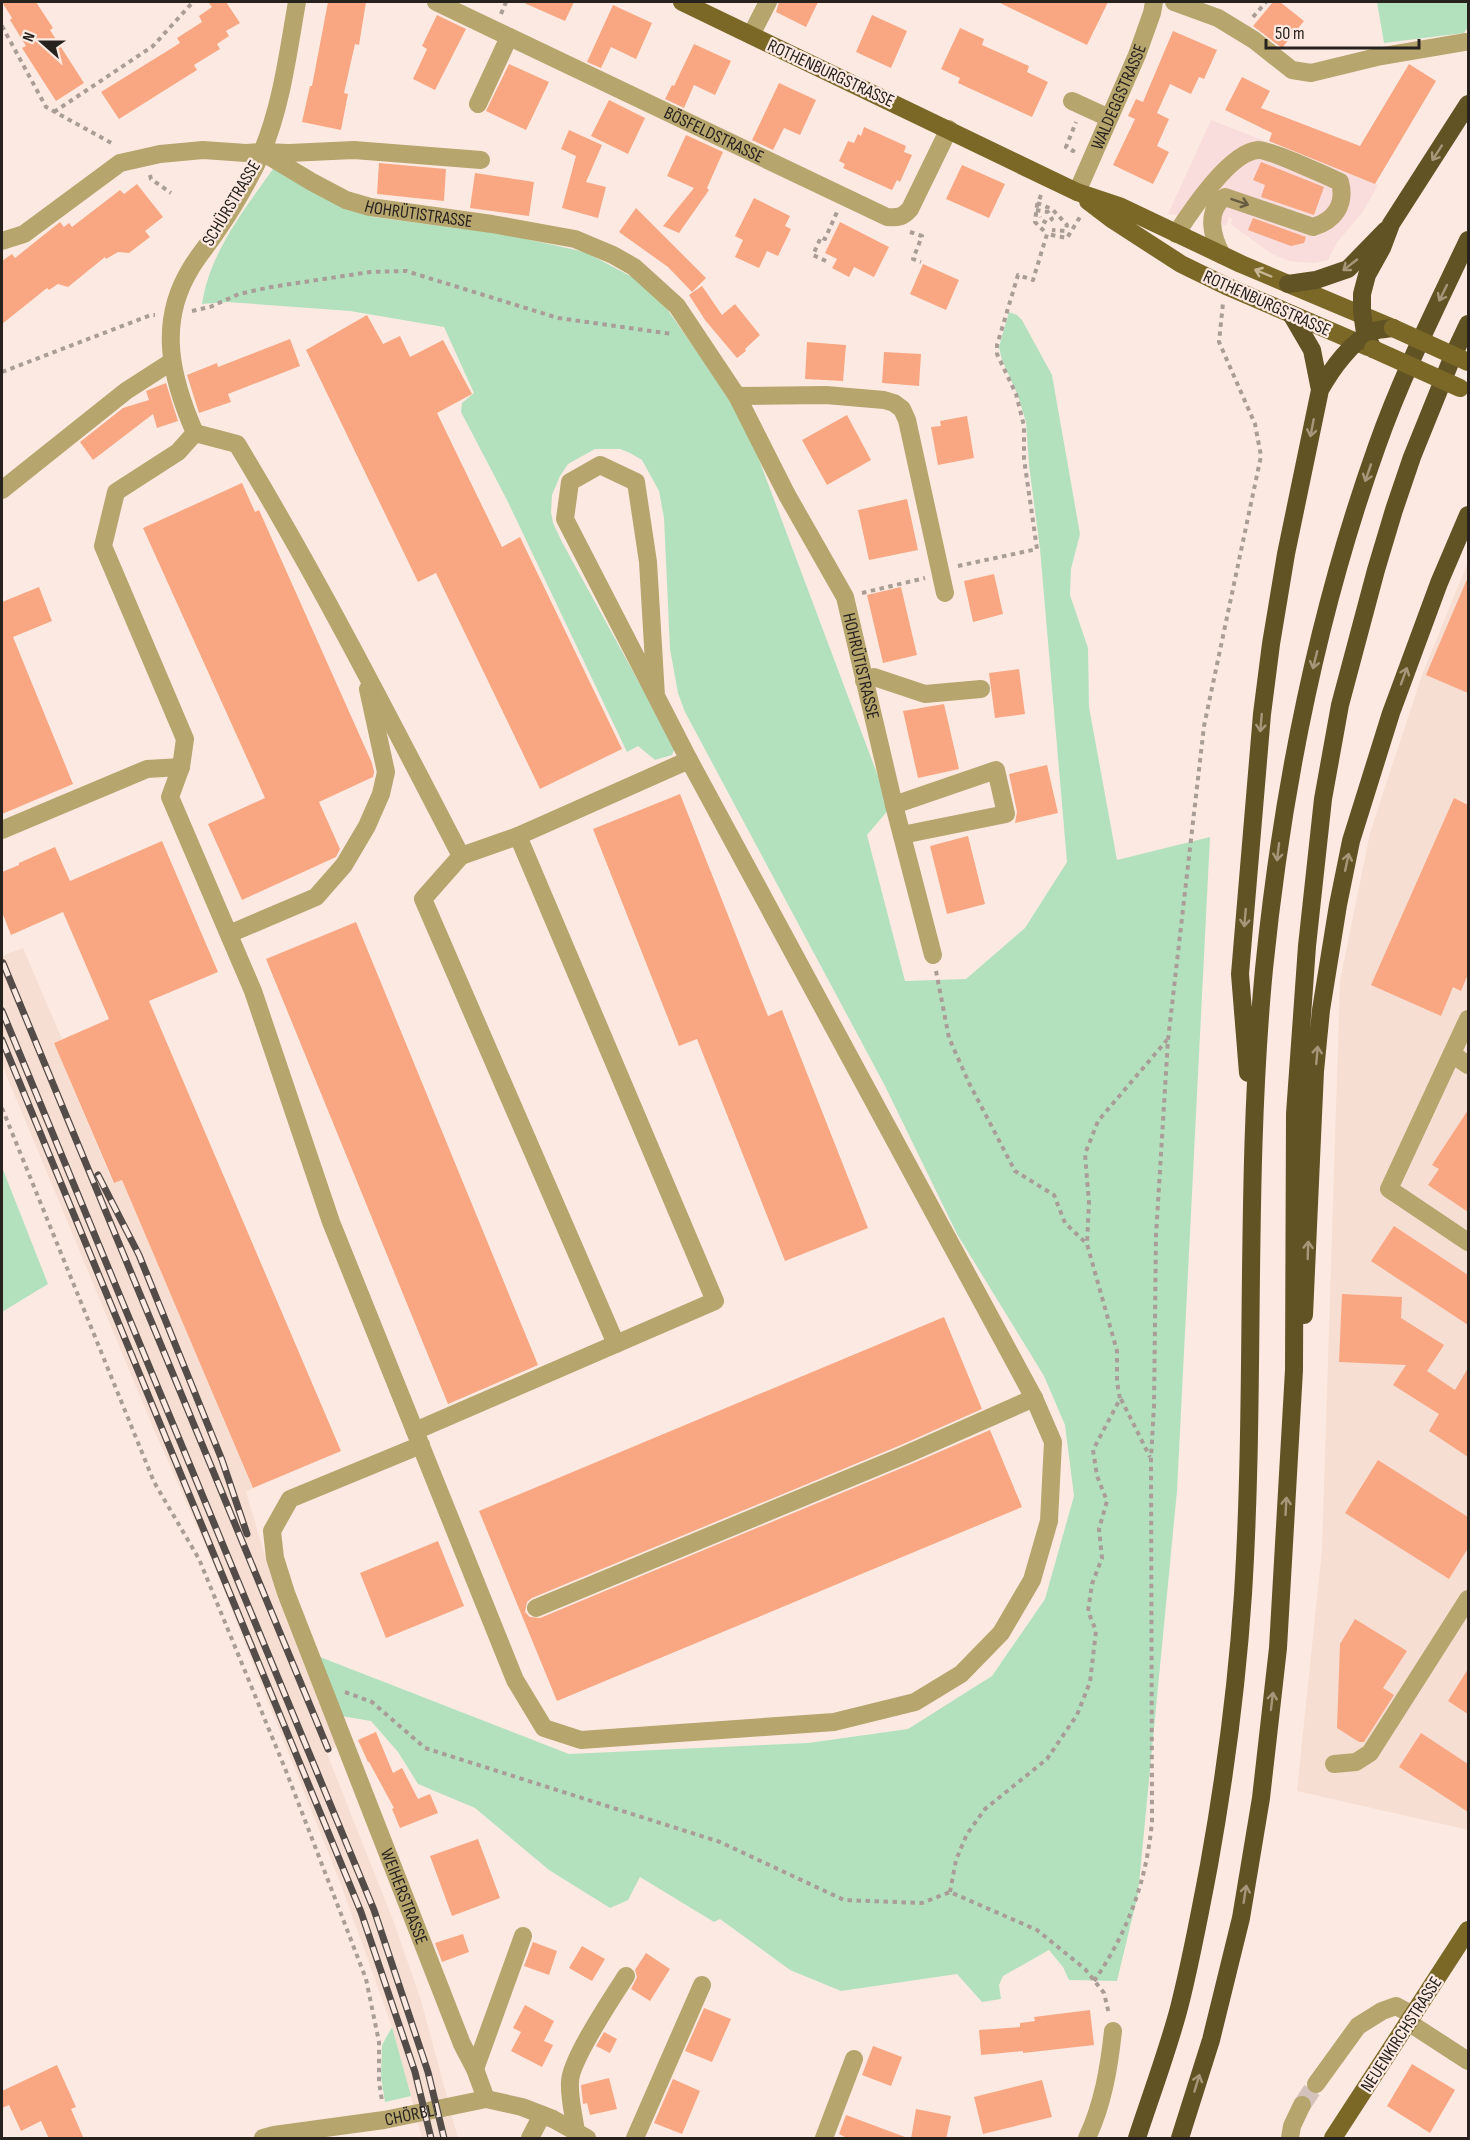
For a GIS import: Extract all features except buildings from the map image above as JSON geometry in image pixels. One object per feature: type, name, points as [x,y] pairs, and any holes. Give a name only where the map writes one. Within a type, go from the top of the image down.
[{"type":"highway","points":[[1253,1137],[1240,974],[1262,714],[1284,565],[1320,390],[1330,371],[1375,335],[1363,316],[1364,284],[1391,225],[1468,104]]},
{"type":"highway","points":[[1288,284],[1316,280],[1348,268],[1391,225]]},
{"type":"highway","points":[[1137,2139],[1175,2022],[1194,1945],[1217,1819],[1235,1684],[1243,1592],[1248,1462],[1253,1137],[1265,960],[1281,831],[1305,698],[1341,557],[1379,441],[1418,344],[1468,240]]},
{"type":"highway","points":[[1291,314],[1312,350],[1320,390]]},
{"type":"highway","points":[[1180,2139],[1211,2040],[1241,1918],[1261,1798],[1278,1648],[1294,1370],[1295,1114],[1307,946],[1323,799],[1340,705],[1394,510],[1421,435],[1468,324]]},
{"type":"highway","points":[[1294,1370],[1306,1306],[1320,1020],[1338,905],[1351,841],[1391,713],[1439,583],[1468,515]]},
{"type":"main road","name":"ROTHENBURGSTRASSE","points":[[681,2],[1077,192],[1119,206],[1222,255],[1363,316]]},
{"type":"main road","name":"ROTHENBURGSTRASSE","points":[[1077,192],[1113,220],[1181,264],[1291,314],[1468,362]]},
{"type":"main road","name":"ROTHENBURGSTRASSE","points":[[1375,335],[1466,390]]},
{"type":"main road","name":"NEUENKIRCHSTRASSE","points":[[1333,2139],[1468,1930]]},
{"type":"street","name":"SCHÜRSTRASSE","points":[[195,433],[181,400],[171,362],[170,334],[173,315],[180,291],[191,267],[245,187],[262,152],[279,99],[297,2]]},
{"type":"street","name":"BÖSFELDSTRASSE","points":[[436,2],[887,217],[904,216],[910,209],[949,129]]},
{"type":"street","points":[[751,35],[768,2]]},
{"type":"street","name":"WALDEGGSTRASSE","points":[[1077,192],[1140,46],[1154,2]]},
{"type":"street","points":[[1174,2],[1218,18],[1254,40],[1292,70],[1311,73],[1377,57],[1465,42]]},
{"type":"street","points":[[478,104],[509,37]]},
{"type":"street","points":[[1072,101],[1109,118]]},
{"type":"street","points":[[1176,234],[1206,191],[1242,155],[1260,149],[1340,182],[1343,193],[1340,206],[1326,223],[1313,228],[1225,197],[1220,201],[1211,226],[1215,242],[1222,255]]},
{"type":"street","points":[[2,241],[24,234],[120,163],[145,170],[160,154],[203,150],[289,153],[354,150],[481,160]]},
{"type":"street","name":"HOHRÜTISTRASSE","points":[[262,152],[320,187],[346,200],[369,207],[492,224],[569,238],[613,255],[647,278],[677,306],[737,396],[787,495],[845,597],[894,805],[933,955]]},
{"type":"street","points":[[2,490],[126,391],[171,362]]},
{"type":"street","points":[[737,396],[838,396],[884,400],[902,409],[907,420],[945,593]]},
{"type":"street","points":[[461,856],[363,666],[286,525],[237,444],[195,433],[178,452],[116,492],[103,546],[185,740],[181,768],[170,797],[253,991],[331,1222],[514,1680],[544,1728],[581,1740],[834,1722],[915,1702],[961,1674],[1001,1633],[1032,1580],[1049,1521],[1053,1442],[1034,1398],[690,760],[656,696],[565,519],[570,482],[600,465],[636,482],[648,562],[656,696]]},
{"type":"street","points":[[229,934],[316,897],[344,865],[367,826],[381,794],[386,772],[363,666]]},
{"type":"street","points":[[864,681],[874,678],[925,694],[981,689]]},
{"type":"street","points":[[616,1344],[423,899],[461,856],[518,836],[690,760]]},
{"type":"street","points":[[2,830],[147,769],[181,768]]},
{"type":"street","points":[[894,805],[996,770],[1006,814],[902,835]]},
{"type":"street","name":"WEIHERSTRASSE","points":[[486,2098],[475,2068],[462,2044],[286,1593],[275,1558],[272,1531],[290,1499],[616,1344],[715,1301],[518,836]]},
{"type":"street","points":[[1468,1019],[1389,1189],[1468,1242]]},
{"type":"street","points":[[1452,1054],[1468,1065]]},
{"type":"street","points":[[536,1608],[905,1455],[1034,1398]]},
{"type":"street","points":[[1334,1764],[1356,1762],[1370,1753],[1468,1599]]},
{"type":"street","points":[[475,2068],[524,1936]]},
{"type":"street","points":[[582,2135],[570,2080],[573,2068],[626,1976]]},
{"type":"street","points":[[635,2139],[702,1985]]},
{"type":"street","points":[[1316,2085],[1358,2026],[1382,2011],[1396,2006],[1468,2061]]},
{"type":"street","points":[[1088,2139],[1107,2076],[1113,2031]]},
{"type":"street","points":[[824,2139],[854,2059]]},
{"type":"street","points":[[486,2098],[542,2115],[582,2135]]},
{"type":"street","name":"CHÖRBLI","points":[[263,2139],[274,2135],[384,2120],[486,2098]]},
{"type":"street","points":[[1290,2139],[1292,2126],[1302,2105]]},
{"type":"street","points":[[530,2139],[542,2115]]},
{"type":"path","points":[[53,112],[153,46],[193,2]]},
{"type":"path","points":[[2,26],[46,107],[70,119],[145,170],[171,193]]},
{"type":"path","points":[[145,170],[159,174]]},
{"type":"path","points":[[1041,195],[1037,203],[1035,222],[1047,234],[1067,238],[1082,213]]},
{"type":"path","points":[[826,261],[813,255],[821,237],[825,239],[844,198]]},
{"type":"path","points":[[1037,203],[1052,209],[1067,225],[1065,231],[1052,230]]},
{"type":"path","points":[[1036,210],[1048,212],[1052,219],[1047,223],[1040,217]]},
{"type":"path","points":[[845,597],[1037,549],[1024,459],[1024,426],[1016,394],[998,354],[997,345],[1018,275],[1033,280],[1047,234]]},
{"type":"path","points":[[918,235],[922,236],[913,259],[921,262]]},
{"type":"path","points":[[201,309],[239,294],[271,287],[370,272],[406,272],[558,318],[675,334]]},
{"type":"path","points":[[1094,1980],[1112,1955],[1128,1923],[1141,1888],[1149,1851],[1152,1821],[1151,1459],[1156,1234],[1168,1040],[1204,726],[1261,456],[1255,424],[1219,342],[1223,299]]},
{"type":"path","points":[[2,372],[151,315],[173,315]]},
{"type":"path","points":[[933,955],[949,1038],[969,1083],[1010,1162],[1015,1171],[1054,1195],[1065,1223],[1087,1244]]},
{"type":"path","points":[[1151,1459],[1120,1399],[1117,1382],[1117,1351],[1087,1244],[1089,1203],[1085,1155],[1098,1121],[1168,1040]]},
{"type":"path","points":[[2,1108],[154,1482],[199,1559],[286,1771],[366,1979],[379,2042],[379,2082],[384,2120]]},
{"type":"path","points":[[950,1892],[957,1860],[967,1834],[985,1809],[1047,1759],[1077,1715],[1090,1682],[1096,1631],[1088,1611],[1092,1584],[1102,1558],[1098,1529],[1107,1501],[1097,1476],[1093,1450],[1120,1399]]},
{"type":"path","points":[[322,1684],[372,1702],[425,1748],[720,1842],[844,1900],[922,1903],[950,1892],[1037,1930],[1085,1969],[1104,1993],[1113,2031]]},
{"type":"shaded area","points":[[1211,120],[1378,185],[1362,213],[1338,241],[1328,260],[1314,263],[1289,261],[1272,254],[1233,226],[1232,219],[1229,217],[1226,226],[1206,216],[1213,198],[1177,215],[1168,214]]},
{"type":"shaded area","points":[[1468,562],[1468,1830],[1297,1791],[1322,1549],[1340,981],[1370,833],[1422,675]]},
{"type":"shaded area","points":[[23,948],[62,1039],[54,1043],[113,1183],[122,1180],[253,1488],[246,1492],[277,1596],[337,1746],[326,1751],[393,1920],[421,2000],[458,2138],[422,2138],[392,2027],[341,1885],[213,1563],[152,1425],[2,1065],[2,956]]},
{"type":"green space","points":[[1377,2],[1468,2],[1468,27],[1464,33],[1384,43]]},
{"type":"green space","points":[[275,166],[347,208],[373,217],[503,234],[585,252],[636,279],[667,309],[743,417],[890,808],[867,835],[905,981],[966,979],[1025,928],[1067,862],[1040,549],[1026,422],[999,347],[1009,312],[1022,320],[1052,375],[1080,534],[1071,569],[1070,595],[1088,648],[1089,707],[1117,860],[1210,837],[1177,1491],[1138,1894],[1117,1981],[1069,1980],[1063,1967],[1049,1950],[1003,1976],[999,1985],[1001,1999],[982,2002],[957,1974],[841,1991],[790,1970],[720,1919],[714,1922],[640,1877],[628,1900],[610,1908],[549,1870],[475,1808],[418,1784],[398,1752],[371,1721],[341,1716],[320,1657],[569,1754],[808,1743],[908,1729],[992,1676],[1045,1599],[1074,1496],[1065,1425],[1044,1376],[957,1234],[885,1086],[685,712],[678,693],[670,649],[664,518],[659,491],[642,460],[620,449],[595,449],[568,464],[552,495],[551,512],[553,523],[562,542],[675,748],[672,755],[655,760],[638,746],[627,752],[507,500],[461,412],[462,403],[474,393],[444,327],[350,311],[227,302],[202,304],[206,285],[221,248],[230,231]]},
{"type":"green space","points":[[2,1167],[48,1284],[2,1312]]},
{"type":"green space","points":[[392,2027],[411,2096],[385,2102],[381,2077],[382,2045]]},
{"type":"tunnel","points":[[1302,2105],[1316,2084]]},
{"type":"railway","points":[[3,963],[328,1749]]},
{"type":"railway","points":[[2,1011],[374,1910],[428,2072],[444,2138]]},
{"type":"railway","points":[[2,1040],[361,1912],[415,2072],[431,2138]]},
{"type":"railway","points":[[98,1175],[139,1255],[222,1460],[247,1534]]}]
